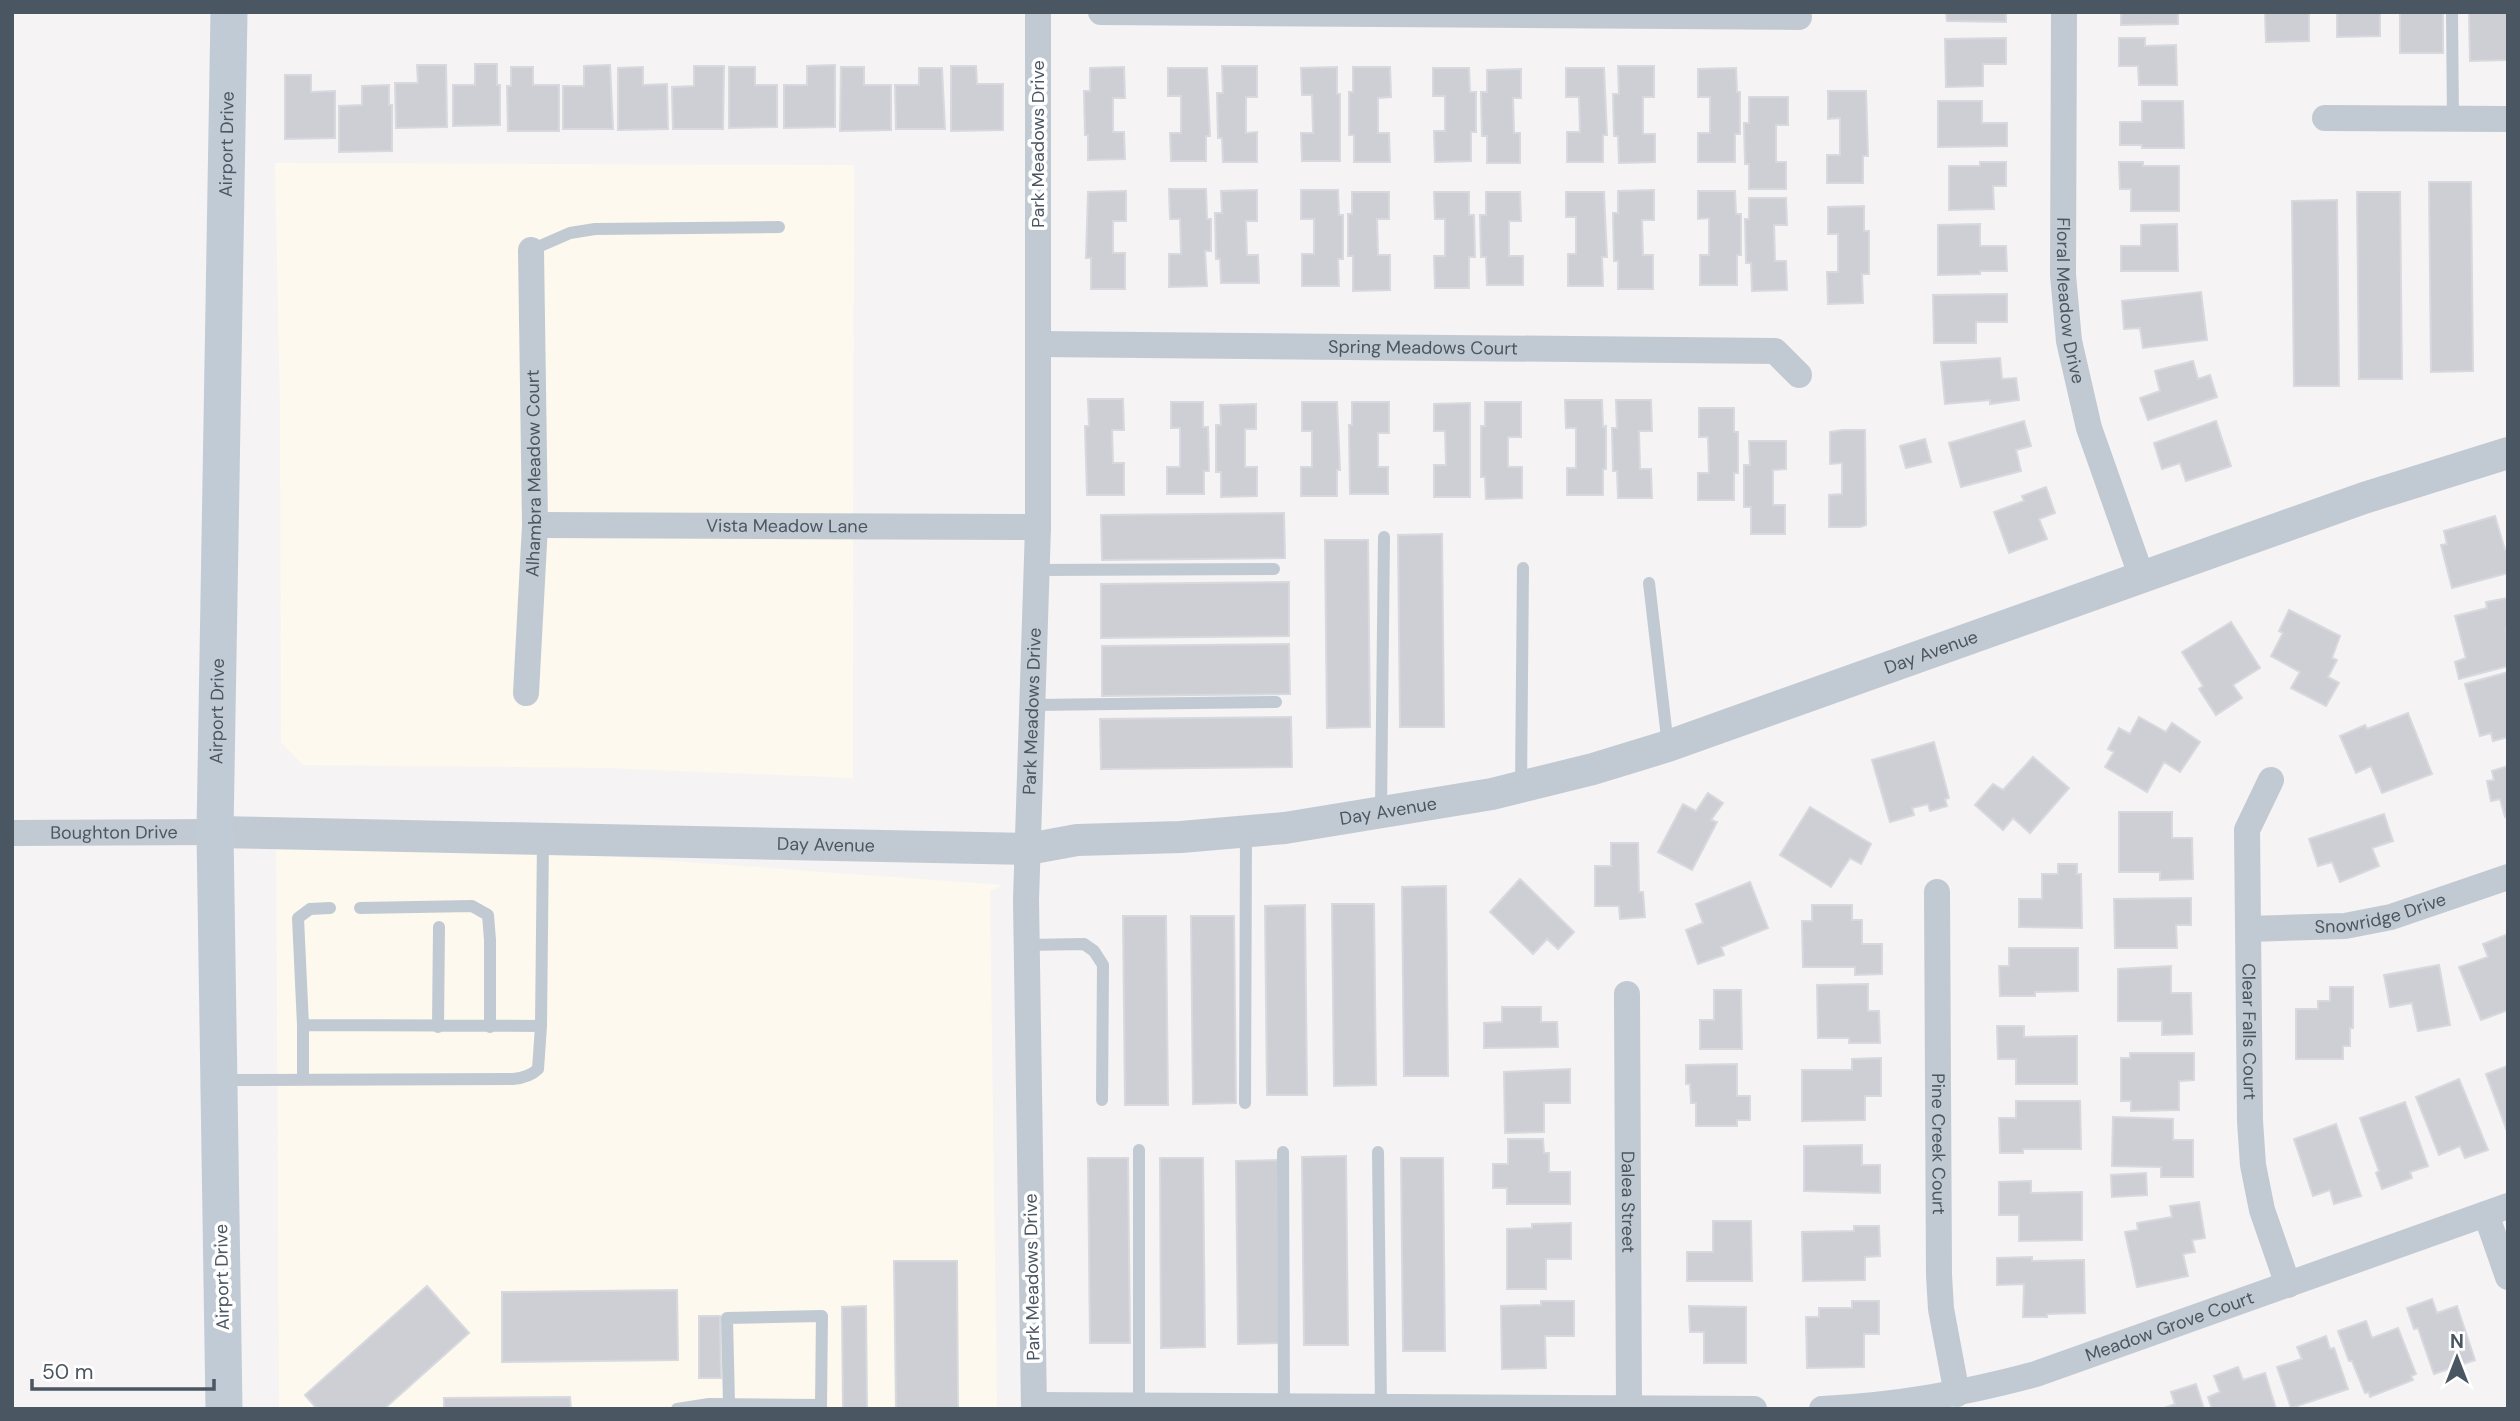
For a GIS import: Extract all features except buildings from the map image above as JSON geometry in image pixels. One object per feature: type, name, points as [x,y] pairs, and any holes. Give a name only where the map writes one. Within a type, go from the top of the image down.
[{"type":"main road","name":"Airport Drive","points":[[224,1409],[215,832],[229,12]]},
{"type":"street","name":"Park Meadows Drive","points":[[1034,1407],[1027,945],[1038,569],[1038,12]]},
{"type":"street","points":[[1101,12],[1799,17]]},
{"type":"street","name":"Floral Meadow Drive","points":[[2064,12],[2063,275],[2069,341],[2089,428],[2142,578]]},
{"type":"street","points":[[2325,118],[2508,119]]},
{"type":"street","name":"Alhambra Meadow Court","points":[[526,693],[536,525],[531,250]]},
{"type":"street","name":"Spring Meadows Court","points":[[1038,344],[1775,351],[1799,375]]},
{"type":"street","name":"Day Avenue","points":[[215,832],[1028,849],[1077,840],[1181,837],[1285,828],[1492,794],[1593,769],[1668,746],[2377,493],[2508,453]]},
{"type":"street","name":"Vista Meadow Lane","points":[[536,525],[1038,527]]},
{"type":"street","name":"Clear Falls Court","points":[[2271,780],[2247,830],[2250,1121],[2253,1165],[2262,1210],[2288,1285]]},
{"type":"street","name":"Boughton Drive","points":[[12,833],[215,832]]},
{"type":"street","name":"Snowridge Drive","points":[[2249,929],[2332,927],[2368,922],[2391,917],[2508,877]]},
{"type":"street","name":"Pine Creek Court","points":[[1937,892],[1939,1275],[1941,1309],[1957,1394]]},
{"type":"street","name":"Dalea Street","points":[[1627,994],[1629,1408]]},
{"type":"street","points":[[2497,1210],[2508,1277]]},
{"type":"street","name":"Meadow Grove Court","points":[[1822,1409],[1882,1405],[1957,1394],[2036,1374],[2497,1210]]},
{"type":"street","points":[[1034,1407],[1139,1405],[1754,1409]]},
{"type":"lane","points":[[2452,12],[2453,119]]},
{"type":"lane","points":[[531,250],[570,233],[595,229],[779,228]]},
{"type":"lane","points":[[1381,811],[1384,537]]},
{"type":"lane","points":[[1521,786],[1523,568]]},
{"type":"lane","points":[[1038,569],[1274,569]]},
{"type":"lane","points":[[1649,583],[1668,746]]},
{"type":"lane","points":[[1034,705],[1276,702]]},
{"type":"lane","points":[[1245,1103],[1246,831]]},
{"type":"lane","points":[[219,1080],[524,1078],[538,1069],[543,839]]},
{"type":"lane","points":[[360,908],[472,906],[488,915],[491,940],[490,1027]]},
{"type":"lane","points":[[303,1080],[298,918],[310,909],[330,908]]},
{"type":"lane","points":[[438,1027],[439,927]]},
{"type":"lane","points":[[1027,945],[1084,944],[1094,951],[1103,965],[1102,1100]]},
{"type":"lane","points":[[303,1025],[541,1026]]},
{"type":"lane","points":[[1139,1150],[1139,1405]]},
{"type":"lane","points":[[1283,1152],[1284,1406]]},
{"type":"lane","points":[[1378,1152],[1381,1406]]},
{"type":"lane","points":[[677,1409],[709,1404],[821,1407],[822,1316],[727,1318],[729,1404]]},
{"type":"shaded area","points":[[275,163],[854,165],[853,778],[605,768],[303,765],[281,743],[280,410]]},
{"type":"shaded area","points":[[276,832],[1003,885],[990,891],[997,1409],[279,1409]]}]
